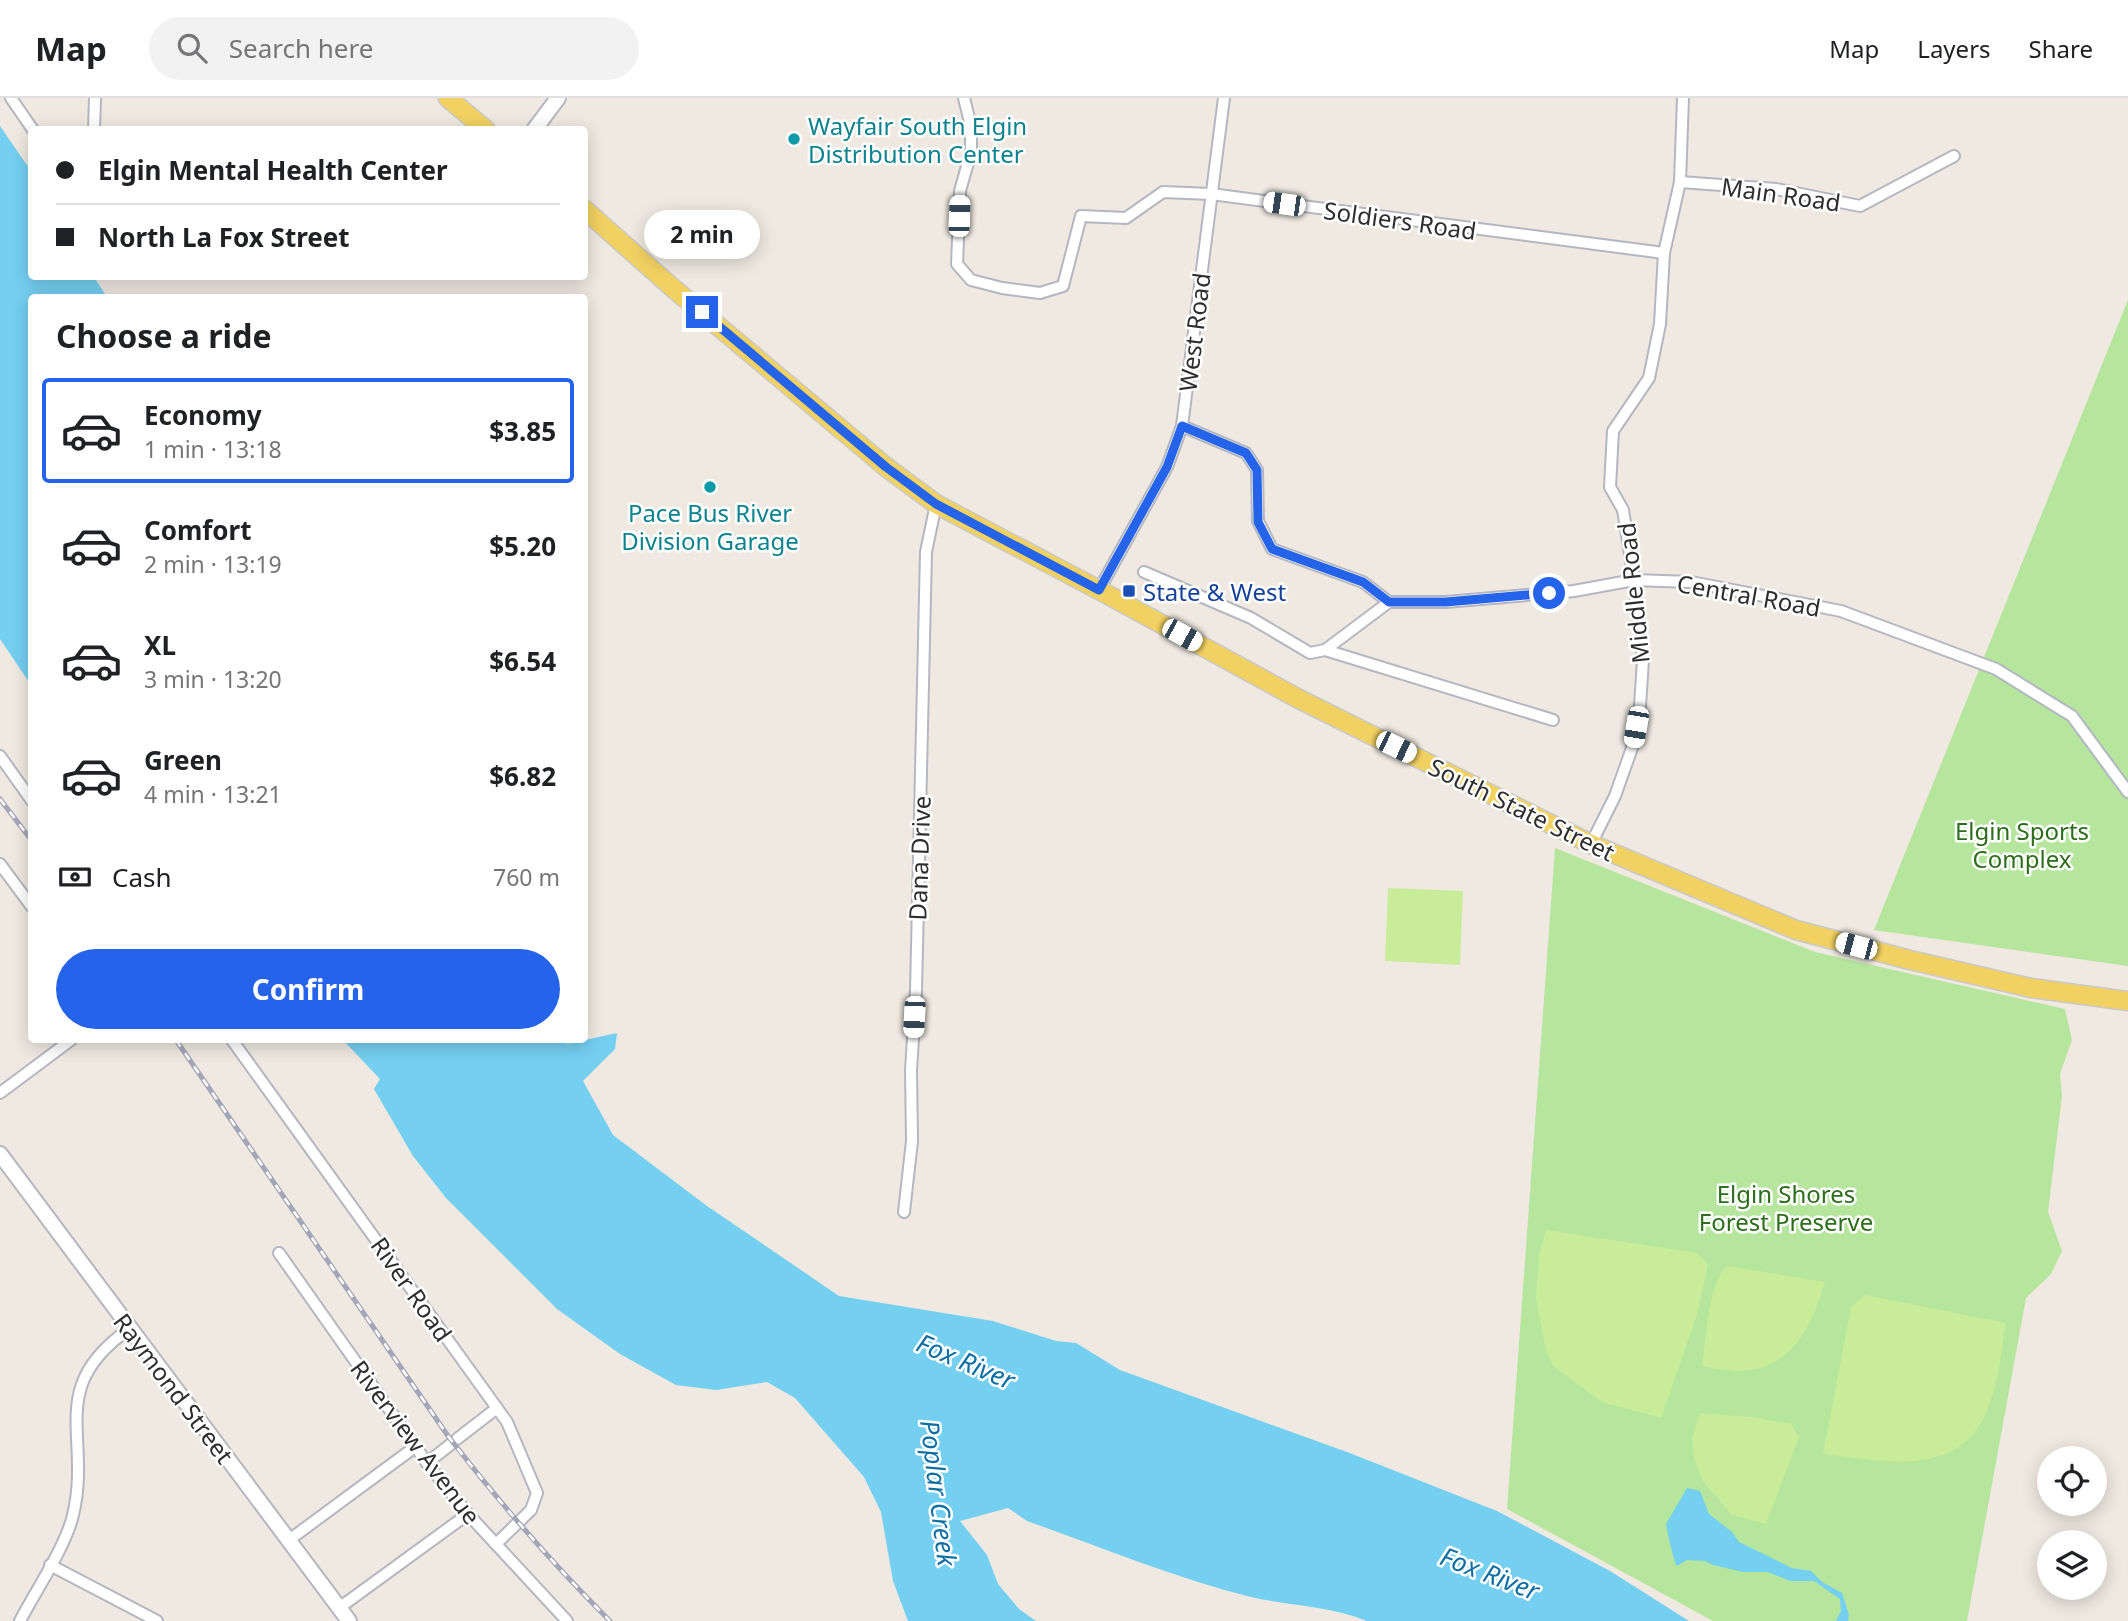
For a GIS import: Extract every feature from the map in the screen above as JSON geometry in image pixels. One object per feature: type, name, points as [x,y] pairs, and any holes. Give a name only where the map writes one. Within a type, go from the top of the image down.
[{"type":"main road","points":[[449,98],[481,126]]},
{"type":"main road","name":"South State Street","points":[[588,213],[674,289],[886,467],[936,504],[1299,699],[1591,844],[1796,930],[2031,988],[2128,1001]]},
{"type":"street","points":[[11,98],[30,126]]},
{"type":"street","points":[[94,98],[94,126]]},
{"type":"street","points":[[537,126],[558,98]]},
{"type":"street","name":"Soldiers Road","points":[[964,98],[971,125],[971,152],[960,191],[957,264],[971,280],[1002,288],[1040,293],[1063,286],[1081,216],[1126,218],[1163,192],[1211,194],[1664,253]]},
{"type":"street","name":"West Road","points":[[1099,590],[1167,467],[1182,426],[1224,98]]},
{"type":"street","name":"Middle Road","points":[[1591,844],[1615,796],[1632,748],[1640,706],[1643,660],[1634,580],[1623,510],[1610,487],[1613,431],[1650,378],[1660,324],[1664,253],[1680,183],[1683,98]]},
{"type":"street","name":"Main Road","points":[[1680,183],[1776,189],[1860,206],[1954,156]]},
{"type":"street","points":[[1144,572],[1251,618],[1310,653],[1325,650],[1389,602],[1363,582],[1272,549],[1258,522],[1257,470],[1246,453],[1182,426]]},
{"type":"street","name":"Dana Drive","points":[[904,1212],[912,1141],[911,1070],[916,991],[926,552],[936,504]]},
{"type":"street","name":"Central Road","points":[[1389,602],[1446,602],[1574,591],[1634,580],[1691,582],[1841,611],[1997,669],[2073,716],[2128,792]]},
{"type":"street","points":[[1325,650],[1553,720]]},
{"type":"street","points":[[0,756],[28,795]]},
{"type":"street","points":[[0,864],[28,902]]},
{"type":"street","points":[[0,1093],[67,1043]]},
{"type":"street","name":"River Road","points":[[234,1043],[507,1422],[537,1493],[531,1510],[496,1544]]},
{"type":"street","name":"Raymond Street","points":[[0,1154],[349,1621]]},
{"type":"street","name":"Riverview Avenue","points":[[279,1253],[427,1463],[468,1514],[566,1621]]},
{"type":"street","points":[[20,1621],[70,1526],[77,1498],[76,1416],[80,1389],[101,1351],[129,1329]]},
{"type":"street","points":[[427,1463],[497,1408]]},
{"type":"street","points":[[289,1539],[415,1447]]},
{"type":"street","points":[[339,1608],[468,1514]]},
{"type":"street","points":[[50,1565],[157,1621]]},
{"type":"green space","name":"Elgin Sports Complex","points":[[2128,300],[2128,966],[1874,930]]},
{"type":"green space","name":"Elgin Shores Forest Preserve","points":[[1555,848],[1815,952],[2065,1009],[2072,1040],[2060,1074],[2062,1096],[2048,1212],[2062,1251],[2051,1274],[2026,1298],[1967,1621],[1713,1621],[1507,1509]]},
{"type":"green space","points":[[1388,888],[1463,891],[1460,965],[1385,961]]},
{"type":"green space","points":[[1546,1230],[1698,1253],[1708,1265],[1697,1315],[1661,1418],[1602,1402],[1553,1366],[1546,1351],[1536,1298],[1539,1255]]},
{"type":"green space","points":[[1728,1266],[1825,1282],[1813,1315],[1796,1344],[1771,1364],[1735,1371],[1702,1366],[1712,1297],[1721,1273]]},
{"type":"green space","points":[[1865,1295],[2006,1323],[1992,1398],[1976,1431],[1959,1447],[1940,1456],[1918,1461],[1894,1462],[1823,1454],[1851,1307]]},
{"type":"green space","points":[[1700,1413],[1752,1417],[1791,1424],[1799,1437],[1766,1524],[1732,1515],[1702,1480],[1694,1458],[1692,1438]]},
{"type":"water","points":[[0,126],[28,167],[28,280],[96,280],[105,294],[28,294],[28,681],[0,639]]},
{"type":"water","points":[[617,1033],[615,1049],[583,1081],[613,1135],[707,1206],[839,1296],[993,1321],[1056,1341],[1076,1343],[1120,1370],[1347,1452],[1497,1511],[1610,1571],[1689,1621],[1367,1621],[1324,1609],[1251,1597],[1194,1581],[1027,1521],[1008,1508],[960,1521],[987,1555],[998,1584],[1019,1609],[1036,1621],[908,1621],[893,1581],[881,1512],[864,1477],[795,1398],[767,1382],[716,1390],[676,1385],[620,1354],[557,1309],[446,1198],[413,1156],[374,1089],[380,1079],[346,1043],[567,1044],[588,1043],[588,1039]]},
{"type":"water","points":[[1687,1488],[1700,1491],[1709,1514],[1732,1532],[1739,1542],[1792,1568],[1811,1571],[1822,1582],[1842,1593],[1849,1615],[1848,1621],[1836,1621],[1841,1611],[1840,1599],[1814,1581],[1790,1581],[1768,1572],[1743,1572],[1705,1561],[1687,1560],[1677,1566],[1666,1524]]},
{"type":"railway","points":[[0,799],[28,836]]},
{"type":"railway","points":[[178,1043],[448,1436],[526,1531],[610,1621]]},
{"type":"place","name":"Wayfair South Elgin Distribution Center","points":[[794,139]]},
{"type":"place","name":"Pace Bus River Division Garage","points":[[710,487]]},
{"type":"place","name":"State & West","points":[[1129,591]]},
{"type":"route","points":[[702,312],[886,467],[936,504],[1099,590],[1167,467],[1182,426],[1246,453],[1257,470],[1258,522],[1272,549],[1363,582],[1389,602],[1446,602],[1549,593]]},
{"type":"water label","name":"Fox River","points":[[966,1361]]},
{"type":"water label","name":"Poplar Creek","points":[[939,1493]]},
{"type":"water label","name":"Fox River","points":[[1490,1573]]}]
